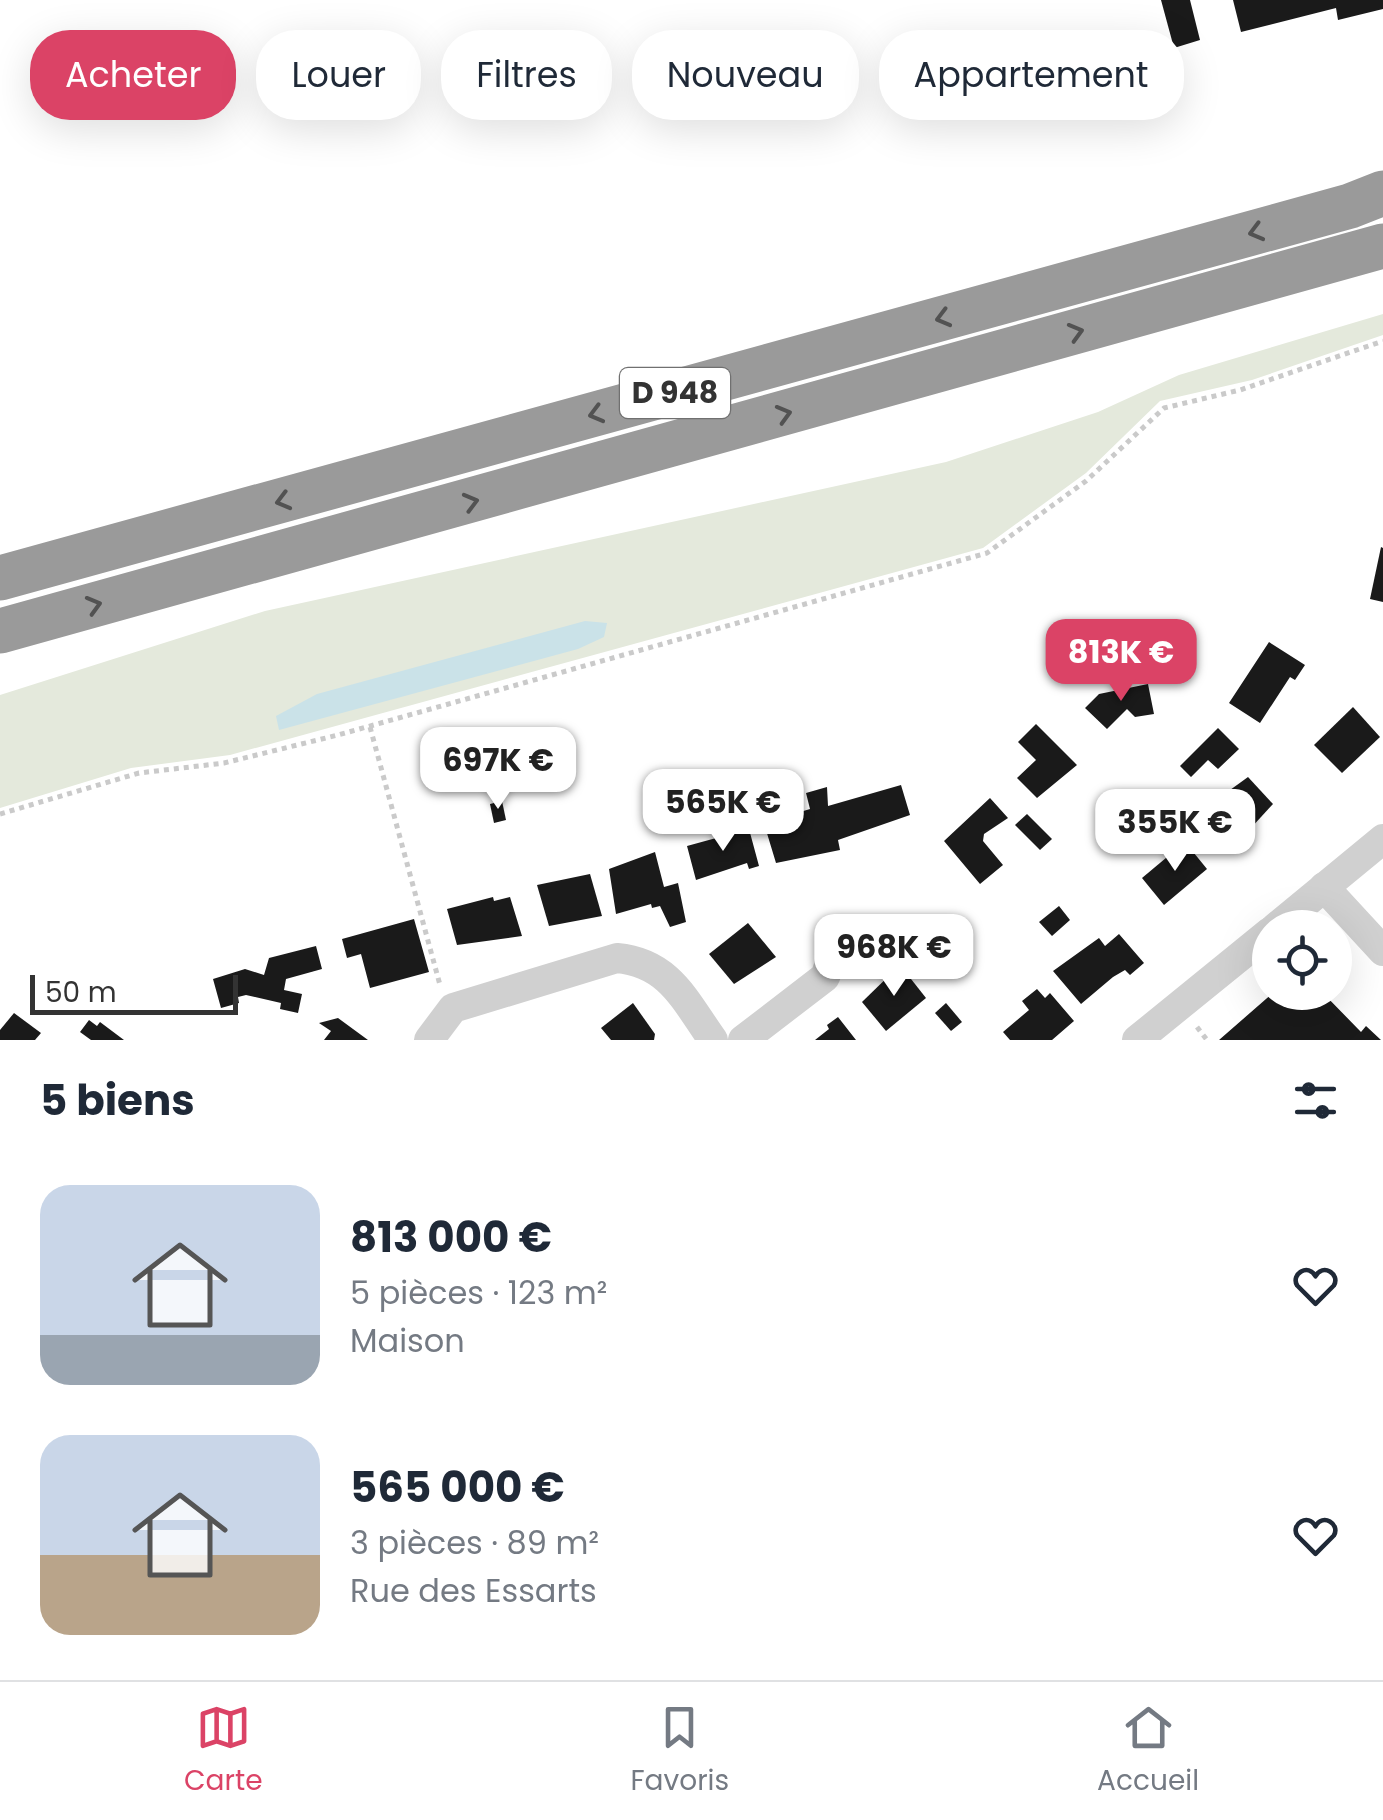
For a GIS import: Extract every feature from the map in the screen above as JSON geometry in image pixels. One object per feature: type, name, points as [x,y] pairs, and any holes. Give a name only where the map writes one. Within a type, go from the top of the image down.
[{"type":"highway","name":"D 948","points":[[0,578],[1372,200]]},
{"type":"highway","name":"D 948","points":[[0,631],[1383,246]]},
{"type":"street","points":[[1296,910],[1383,839]]},
{"type":"street","points":[[1324,887],[1383,951]]},
{"type":"street","points":[[743,1040],[825,977],[838,940]]},
{"type":"street","points":[[1137,1040],[1252,946]]},
{"type":"street","points":[[429,1040],[454,1008],[618,958],[641,960],[664,973],[713,1040]]},
{"type":"path","points":[[0,814],[139,772],[224,763],[370,727],[987,553],[1086,481],[1164,408],[1240,390],[1383,341]]},
{"type":"path","points":[[370,727],[442,993],[454,1008]]},
{"type":"shaded area","points":[[1383,314],[1383,335],[1252,380],[1160,401],[1086,473],[983,548],[230,755],[131,768],[0,808],[0,695],[265,611],[946,462],[1098,412],[1179,375]]},
{"type":"water","points":[[585,621],[607,623],[604,637],[578,649],[279,730],[276,716],[317,694]]},
{"type":"building","points":[[1161,0],[1190,0],[1200,40],[1184,45],[1184,30],[1169,30]]},
{"type":"building","points":[[1233,0],[1383,0],[1383,9],[1338,20],[1336,8],[1241,32]]},
{"type":"building","points":[[1383,548],[1383,602],[1370,599]]},
{"type":"building","points":[[1269,642],[1305,665],[1295,680],[1290,677],[1260,723],[1229,703]]},
{"type":"building","points":[[1148,684],[1154,714],[1135,717],[1127,709],[1107,729],[1085,708],[1099,694]]},
{"type":"building","points":[[1353,707],[1380,737],[1342,773],[1314,745]]},
{"type":"building","points":[[1036,724],[1077,765],[1037,798],[1017,778],[1036,760],[1018,742]]},
{"type":"building","points":[[1218,728],[1239,749],[1218,769],[1208,760],[1191,777],[1180,766]]},
{"type":"building","points":[[1248,777],[1273,804],[1239,841],[1208,806]]},
{"type":"building","points":[[901,785],[910,815],[838,840],[840,850],[776,863],[766,830],[789,824],[787,816],[810,809],[806,793],[827,787],[828,806]]},
{"type":"building","points":[[990,798],[1008,818],[984,834],[983,841],[1003,865],[980,884],[944,841]]},
{"type":"building","points":[[502,801],[506,820],[494,823],[490,804]]},
{"type":"building","points":[[1027,814],[1052,839],[1040,850],[1015,825]]},
{"type":"building","points":[[749,829],[759,866],[749,869],[747,863],[696,880],[687,846]]},
{"type":"building","points":[[1185,842],[1207,869],[1164,905],[1142,878]]},
{"type":"building","points":[[655,852],[664,887],[678,883],[686,922],[670,927],[660,906],[652,908],[651,904],[616,914],[609,869]]},
{"type":"building","points":[[590,874],[602,916],[549,926],[537,885]]},
{"type":"building","points":[[493,897],[494,901],[510,897],[522,936],[457,945],[447,909]]},
{"type":"building","points":[[1059,906],[1070,920],[1052,936],[1039,922]]},
{"type":"building","points":[[414,919],[429,972],[370,988],[361,954],[347,958],[342,939]]},
{"type":"building","points":[[748,923],[776,957],[734,984],[709,954]]},
{"type":"building","points":[[1119,934],[1144,963],[1130,975],[1125,970],[1113,977],[1081,1004],[1053,971],[1099,938],[1105,946]]},
{"type":"building","points":[[316,946],[322,969],[286,979],[284,990],[302,994],[298,1013],[280,1009],[281,1003],[246,995],[238,997],[239,1003],[221,1008],[213,979],[245,969],[264,975],[269,958]]},
{"type":"building","points":[[900,965],[926,998],[886,1031],[862,1002]]},
{"type":"building","points":[[1037,989],[1045,998],[1050,993],[1074,1021],[1052,1040],[1010,1040],[1003,1032],[1029,1010],[1022,1001]]},
{"type":"building","points":[[633,1003],[655,1034],[654,1040],[611,1040],[601,1028]]},
{"type":"building","points":[[946,1003],[962,1022],[951,1031],[935,1013]]},
{"type":"building","points":[[1253,1010],[1340,1010],[1361,1032],[1366,1026],[1381,1040],[1219,1040]]},
{"type":"building","points":[[14,1013],[41,1033],[35,1040],[0,1040],[0,1030]]},
{"type":"building","points":[[838,1017],[856,1040],[815,1040],[829,1029],[827,1025]]},
{"type":"building","points":[[338,1018],[368,1040],[324,1040],[331,1031],[319,1023]]},
{"type":"building","points":[[89,1020],[97,1026],[100,1022],[124,1040],[91,1040],[80,1032]]}]
